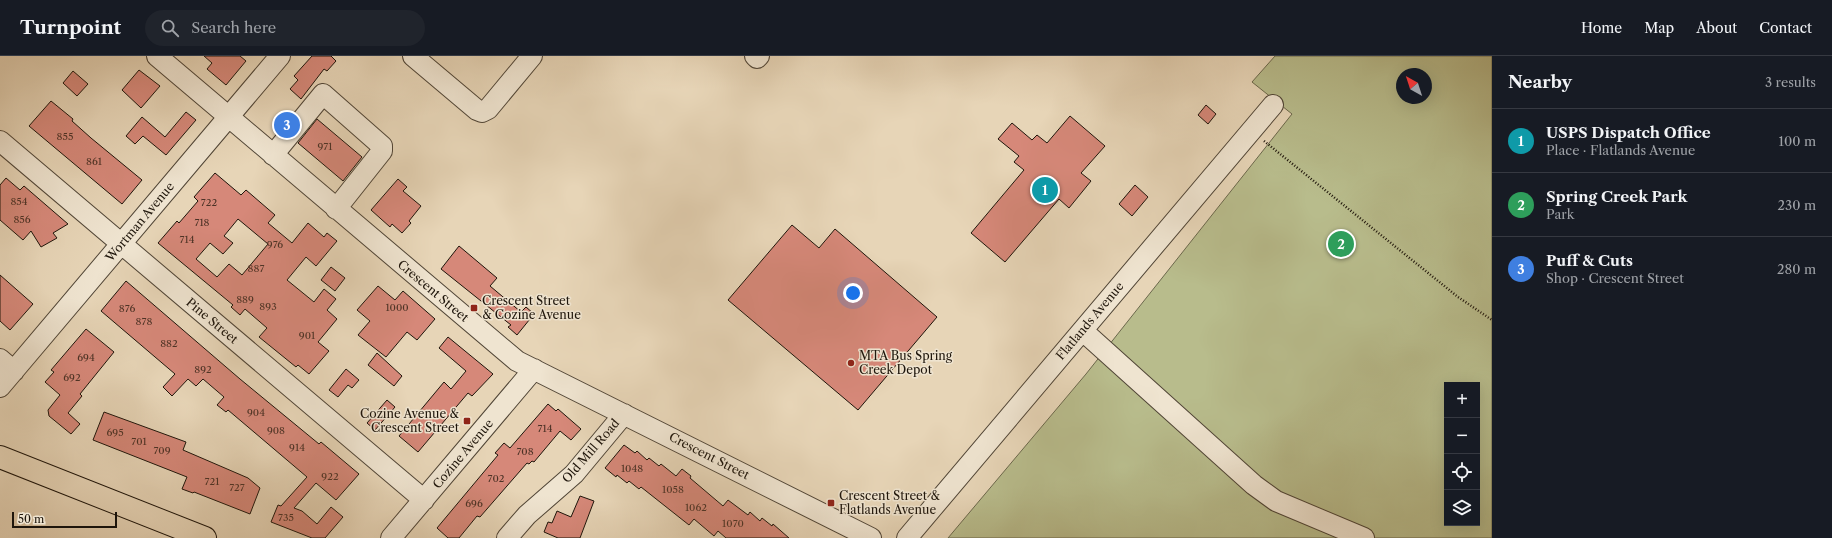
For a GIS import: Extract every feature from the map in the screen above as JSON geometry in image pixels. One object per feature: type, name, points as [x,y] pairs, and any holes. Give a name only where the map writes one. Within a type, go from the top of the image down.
[{"type":"main road","points":[[0,457],[205,538]]},
{"type":"street","name":"Crescent Street","points":[[157,56],[517,361],[871,538]]},
{"type":"street","name":"Wortman Avenue","points":[[0,387],[7,365],[121,244],[280,56]]},
{"type":"street","points":[[413,56],[477,110],[482,112],[488,109],[532,56]]},
{"type":"street","points":[[755,56],[757,58],[759,56]]},
{"type":"street","points":[[273,155],[323,94],[382,146],[382,151],[336,209]]},
{"type":"street","name":"Flatlands Avenue","points":[[907,538],[1273,105]]},
{"type":"street","name":"Pine Street","points":[[0,141],[424,500]]},
{"type":"street","points":[[1083,330],[1254,485],[1276,501],[1364,538]]},
{"type":"street","name":"Cozine Avenue","points":[[392,538],[534,369]]},
{"type":"street","name":"Old Mill Road","points":[[507,538],[526,515],[574,474],[624,414]]},
{"type":"path","points":[[1251,131],[1458,297],[1492,320]]},
{"type":"green space","points":[[1275,56],[1492,56],[1492,538],[948,538],[1086,374],[1292,114],[1252,82]]},
{"type":"building","points":[[204,56],[240,56],[246,61],[226,85],[207,69],[212,63]]},
{"type":"building","points":[[312,56],[331,56],[336,61],[327,71],[324,69],[301,99],[290,89],[298,80],[294,76]]},
{"type":"building","points":[[139,70],[160,86],[141,108],[122,90]]},
{"type":"building","points":[[73,71],[88,84],[77,96],[63,83]]},
{"type":"building","points":[[51,101],[73,119],[72,121],[91,138],[142,180],[122,204],[29,126]]},
{"type":"building","points":[[1206,105],[1216,114],[1208,124],[1198,115]]},
{"type":"building","points":[[186,112],[196,120],[166,155],[143,136],[135,144],[126,136],[142,117],[165,137]]},
{"type":"building","points":[[1070,116],[1105,146],[1081,173],[1091,181],[1069,208],[1059,199],[1005,262],[971,233],[1024,170],[1014,162],[1019,156],[998,139],[1012,123],[1032,140],[1037,135],[1047,143]]},
{"type":"building","points":[[317,119],[362,157],[343,181],[298,143]]},
{"type":"building","points":[[215,173],[241,195],[246,190],[275,215],[268,223],[292,243],[308,223],[324,237],[327,233],[337,241],[316,266],[306,257],[287,280],[314,302],[324,289],[336,299],[327,310],[337,319],[318,342],[329,351],[309,374],[298,365],[296,367],[259,337],[267,328],[245,309],[240,315],[231,307],[233,305],[158,243],[177,221],[179,223],[198,201],[194,197]],"holes":[[[238,219],[268,244],[242,275],[229,264],[217,277],[196,259],[210,243],[223,254],[233,243],[224,236]]]},
{"type":"building","points":[[6,178],[20,190],[24,186],[68,224],[53,233],[57,238],[41,247],[31,231],[23,240],[0,220],[0,185]]},
{"type":"building","points":[[398,179],[407,187],[403,191],[421,206],[409,221],[411,223],[402,233],[392,224],[390,227],[371,210]]},
{"type":"building","points":[[1135,185],[1148,197],[1132,216],[1119,204]]},
{"type":"building","name":"MTA Bus Spring Creek Depot","points":[[792,225],[819,248],[835,229],[937,317],[858,410],[728,300]]},
{"type":"building","points":[[459,246],[497,278],[490,286],[521,312],[526,307],[534,314],[517,335],[508,327],[511,325],[441,269]]},
{"type":"building","points":[[331,267],[345,278],[335,291],[321,280]]},
{"type":"building","points":[[0,275],[33,304],[10,330],[0,321]]},
{"type":"building","points":[[126,281],[240,379],[319,444],[321,442],[359,474],[336,500],[316,483],[294,508],[302,511],[317,524],[331,507],[343,517],[325,538],[312,538],[271,522],[278,505],[281,506],[307,477],[228,410],[226,412],[217,405],[224,397],[203,379],[196,386],[188,379],[172,396],[163,387],[175,374],[101,311]]},
{"type":"building","points":[[378,286],[395,300],[403,291],[435,319],[417,340],[407,332],[386,357],[358,335],[370,321],[357,310]]},
{"type":"building","points":[[86,329],[114,352],[80,394],[82,396],[68,413],[80,424],[71,434],[49,416],[48,410],[60,395],[45,382],[54,372],[51,370]]},
{"type":"building","points":[[448,337],[493,374],[472,396],[468,393],[418,452],[399,436],[444,382],[451,389],[466,371],[439,348]]},
{"type":"building","points":[[377,353],[402,376],[394,386],[368,365]]},
{"type":"building","points":[[346,369],[359,380],[352,388],[348,385],[338,397],[329,390]]},
{"type":"building","points":[[387,400],[395,407],[375,430],[367,423]]},
{"type":"building","points":[[548,404],[556,411],[558,409],[581,429],[571,440],[560,431],[534,462],[532,461],[529,464],[527,463],[480,517],[477,516],[459,538],[448,538],[437,528],[498,455],[495,453],[504,443],[510,448]]},
{"type":"building","points":[[104,412],[186,442],[183,450],[248,478],[260,488],[250,514],[194,492],[193,493],[182,489],[187,477],[93,440]]},
{"type":"building","points":[[624,445],[635,453],[637,451],[647,460],[649,458],[659,466],[661,464],[676,476],[682,469],[691,476],[690,478],[723,506],[728,500],[748,515],[750,512],[760,521],[762,518],[772,526],[773,524],[789,538],[726,538],[718,531],[714,536],[694,519],[689,525],[641,487],[639,489],[629,481],[627,483],[617,475],[616,477],[605,468]]},
{"type":"building","points":[[580,496],[594,501],[580,538],[558,538],[544,532],[548,522],[552,523],[557,511],[571,517]]},
{"type":"place","name":"Puff & Cuts","points":[[287,125]]},
{"type":"place","name":"USPS Dispatch Office","points":[[1045,190]]},
{"type":"place","name":"Spring Creek Park","points":[[1341,244]]},
{"type":"place","name":"Crescent Street & Cozine Avenue","points":[[474,308]]},
{"type":"place","name":"MTA Bus Spring Creek Depot","points":[[851,363]]},
{"type":"place","name":"Cozine Avenue & Crescent Street","points":[[467,421]]},
{"type":"place","name":"Crescent Street & Flatlands Avenue","points":[[831,503]]}]
